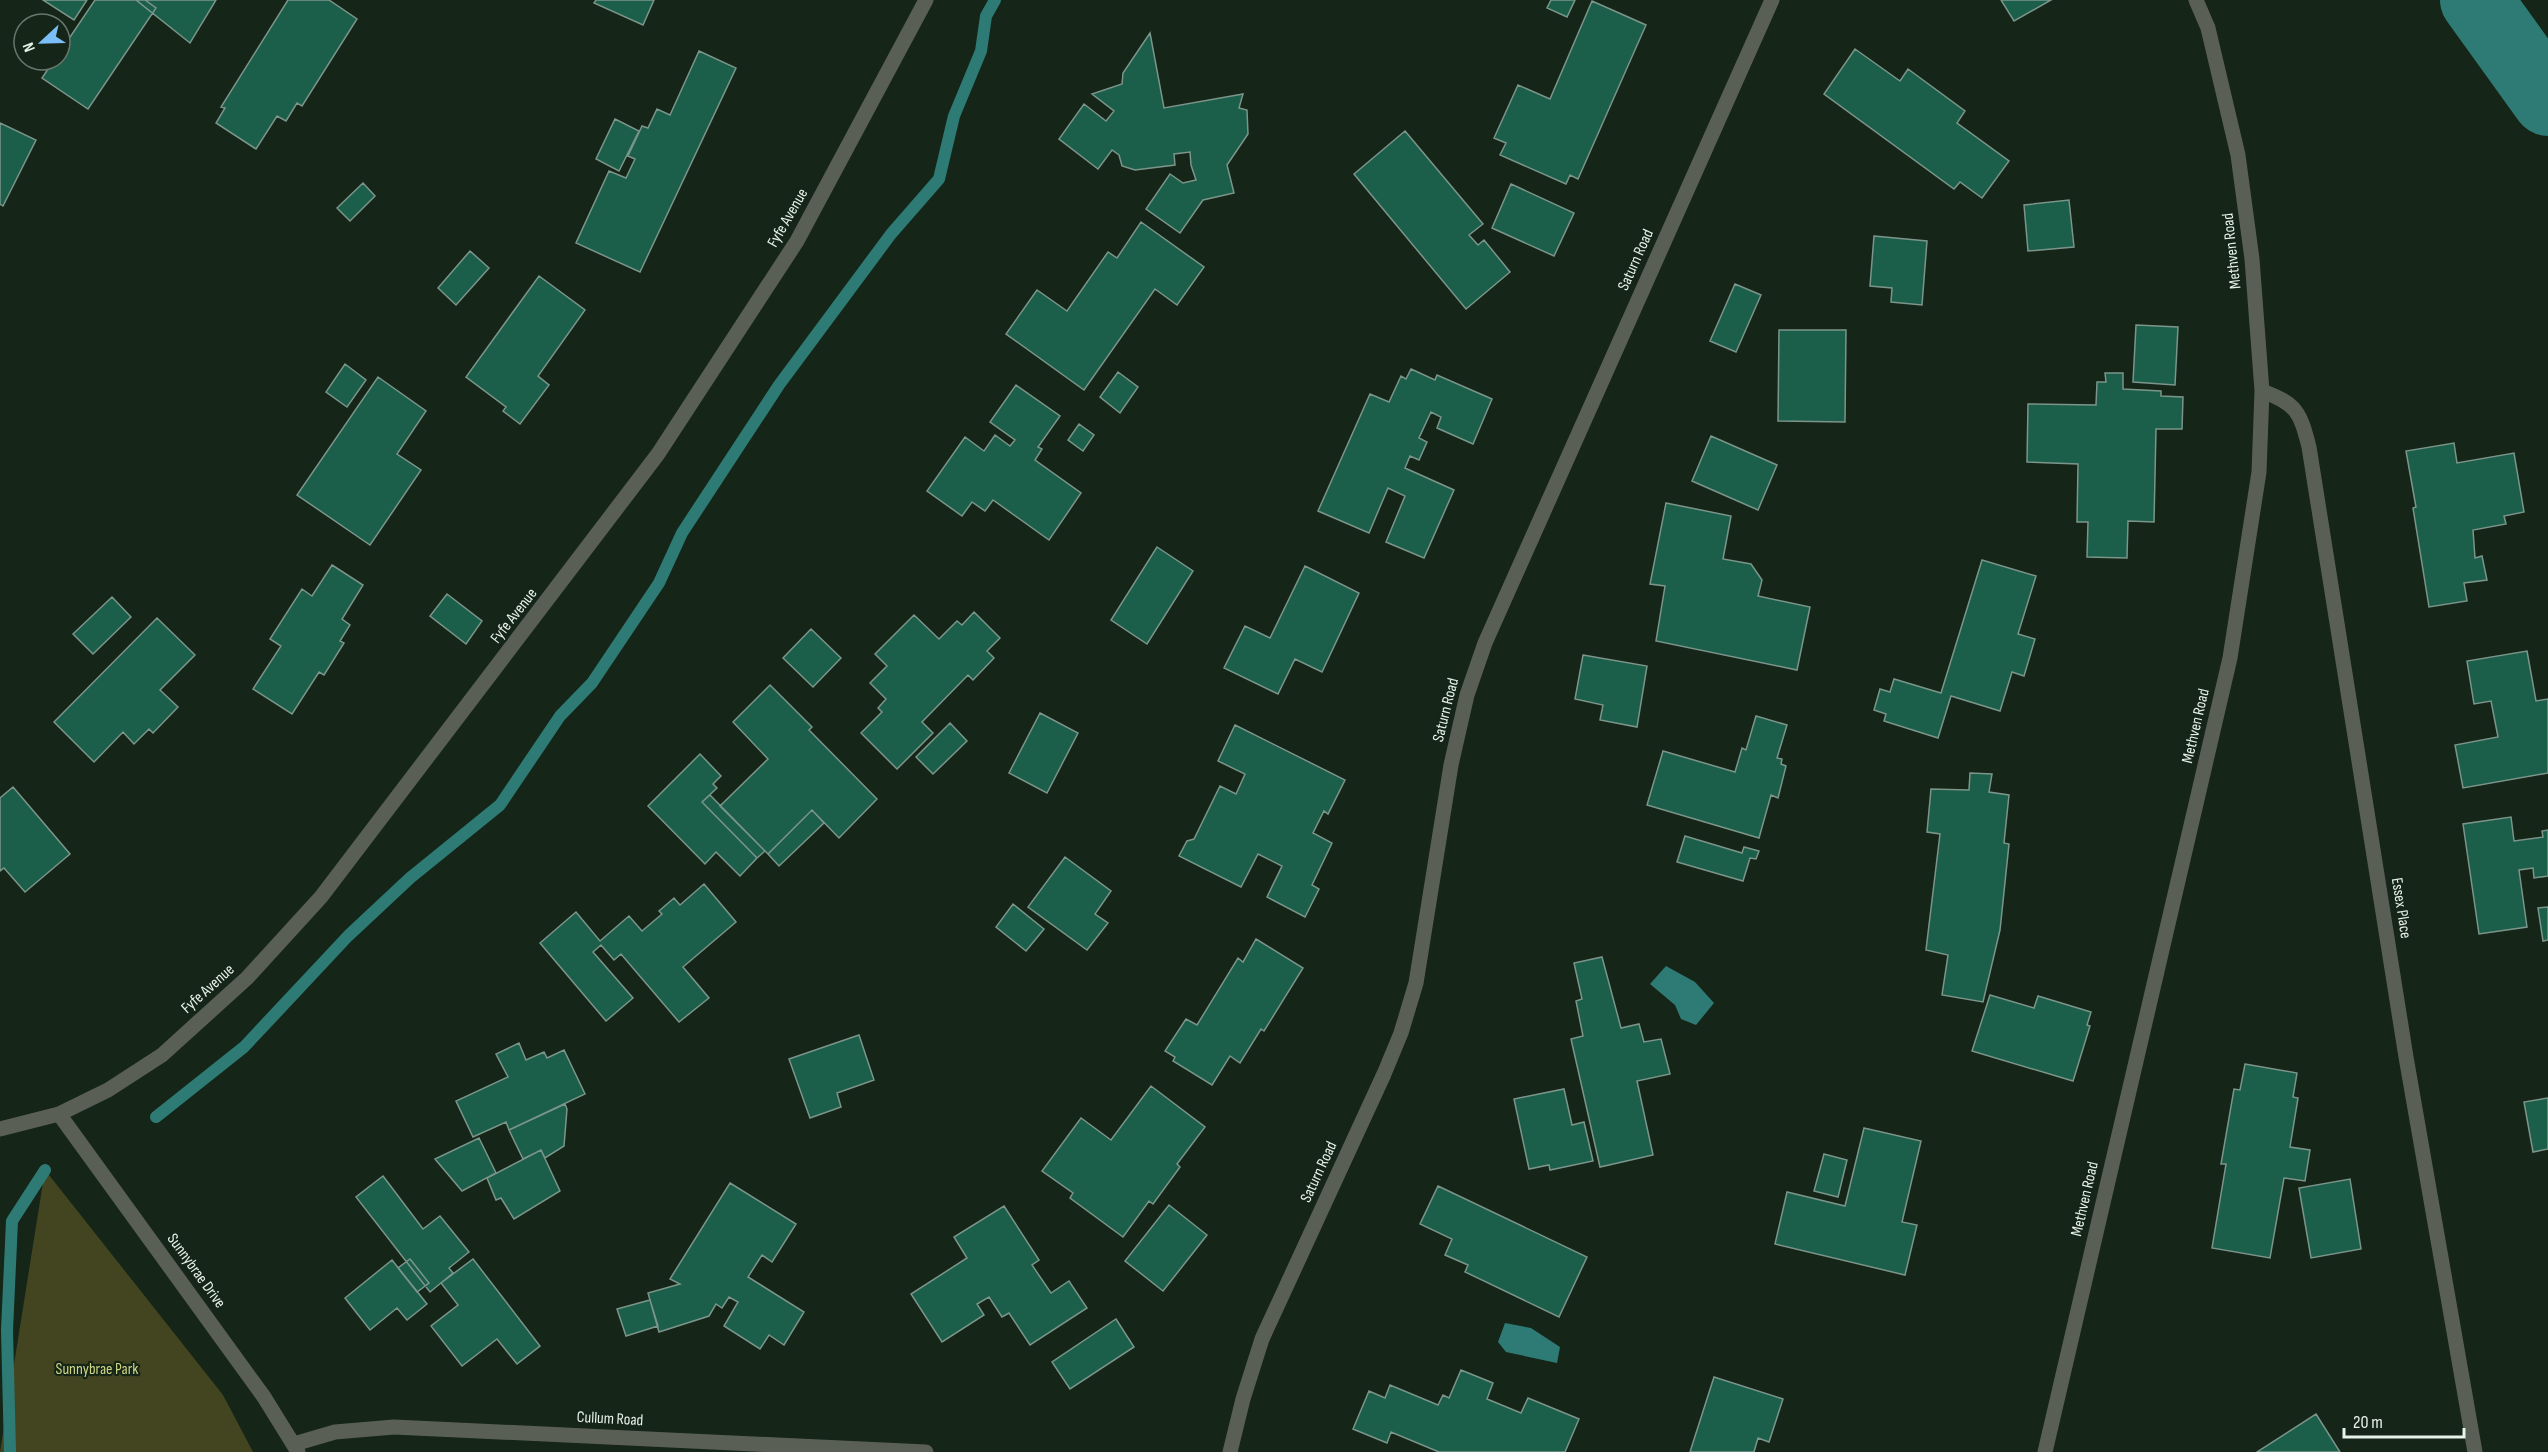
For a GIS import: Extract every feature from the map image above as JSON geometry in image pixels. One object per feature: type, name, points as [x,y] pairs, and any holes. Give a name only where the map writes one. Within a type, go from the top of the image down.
[{"type":"street","name":"Fyfe Avenue","points":[[0,1129],[59,1114],[108,1090],[162,1055],[247,978],[321,897],[658,454],[797,241],[926,0]]},
{"type":"street","name":"Saturn Road","points":[[1230,1452],[1243,1399],[1262,1339],[1401,1033],[1416,983],[1451,765],[1467,695],[1485,643],[1772,0]]},
{"type":"street","name":"Methven Road","points":[[2045,1452],[2230,658],[2259,472],[2262,391],[2252,260],[2238,155],[2208,28],[2196,0]]},
{"type":"street","name":"Essex Place","points":[[2262,391],[2290,404],[2301,421],[2309,447],[2406,1057],[2475,1452]]},
{"type":"street","name":"Sunnybrae Drive","points":[[59,1114],[264,1397],[296,1448]]},
{"type":"street","name":"Cullum Road","points":[[296,1448],[335,1432],[394,1427],[926,1452]]},
{"type":"green space","name":"Sunnybrae Park","points":[[45,1170],[223,1395],[253,1452],[0,1452]]},
{"type":"water","points":[[1666,966],[1695,982],[1714,1003],[1696,1025],[1681,1019],[1675,1005],[1650,984]]},
{"type":"water","points":[[1505,1323],[1531,1328],[1560,1347],[1557,1363],[1506,1352],[1498,1342]]},
{"type":"building","points":[[43,0],[87,0],[74,20],[72,12],[62,12]]},
{"type":"building","points":[[95,0],[145,0],[156,8],[88,109],[42,78],[46,72],[72,72],[72,34]]},
{"type":"building","points":[[136,0],[216,0],[190,43]]},
{"type":"building","points":[[288,0],[329,0],[357,19],[302,106],[297,103],[286,121],[277,116],[256,149],[216,123],[225,108],[221,107]]},
{"type":"building","points":[[596,0],[654,0],[643,25],[594,3]]},
{"type":"building","points":[[1551,0],[1575,0],[1567,17],[1547,8]]},
{"type":"building","points":[[2001,0],[2051,0],[2014,21]]},
{"type":"building","points":[[1592,1],[1646,25],[1578,179],[1570,175],[1566,184],[1500,155],[1506,143],[1494,138],[1518,85],[1550,99]]},
{"type":"building","points":[[1150,33],[1164,108],[1243,94],[1239,108],[1247,110],[1248,134],[1227,165],[1234,193],[1203,200],[1180,233],[1146,209],[1170,174],[1183,183],[1196,180],[1190,152],[1174,154],[1175,165],[1135,170],[1122,166],[1119,155],[1112,150],[1098,169],[1059,139],[1084,104],[1106,121],[1114,111],[1092,94],[1122,84],[1123,73]]},
{"type":"building","points":[[1855,49],[1900,81],[1908,69],[1965,111],[1957,123],[2009,161],[1982,198],[1960,182],[1954,189],[1824,94]]},
{"type":"building","points":[[699,51],[736,68],[640,272],[576,243],[609,171],[626,178],[635,159],[628,156],[642,126],[648,128],[657,109],[670,115]]},
{"type":"building","points":[[615,119],[639,131],[619,171],[596,159]]},
{"type":"building","points":[[0,123],[36,140],[3,206],[0,204]]},
{"type":"building","points":[[1405,131],[1483,224],[1469,235],[1478,245],[1484,240],[1510,272],[1466,309],[1354,174]]},
{"type":"building","points":[[363,183],[375,196],[350,221],[337,208]]},
{"type":"building","points":[[1511,184],[1574,213],[1554,256],[1492,228]]},
{"type":"building","points":[[2069,200],[2074,247],[2028,251],[2024,205]]},
{"type":"building","points":[[1141,222],[1204,267],[1177,305],[1155,289],[1084,390],[1006,334],[1037,290],[1067,311],[1108,252],[1117,258]]},
{"type":"building","points":[[1874,236],[1927,241],[1922,305],[1891,302],[1892,288],[1870,286]]},
{"type":"building","points":[[470,251],[489,268],[456,305],[438,288]]},
{"type":"building","points":[[539,276],[585,310],[538,376],[549,385],[520,424],[503,411],[506,407],[466,377]]},
{"type":"building","points":[[1735,284],[1761,295],[1736,352],[1710,341]]},
{"type":"building","points":[[2136,325],[2178,327],[2175,385],[2133,382]]},
{"type":"building","points":[[1779,330],[1846,330],[1845,422],[1778,421]]},
{"type":"building","points":[[345,364],[366,380],[347,407],[326,392]]},
{"type":"building","points":[[1411,369],[1435,380],[1437,375],[1492,399],[1473,444],[1437,428],[1441,417],[1431,412],[1419,438],[1427,442],[1419,460],[1410,456],[1405,468],[1454,490],[1424,558],[1386,542],[1405,496],[1388,488],[1369,533],[1318,511],[1370,394],[1389,402],[1401,376],[1406,379]]},
{"type":"building","points":[[1118,372],[1138,387],[1120,413],[1100,397]]},
{"type":"building","points":[[2105,373],[2123,373],[2123,389],[2161,391],[2161,396],[2183,397],[2182,429],[2156,429],[2154,522],[2128,521],[2127,558],[2087,557],[2088,522],[2077,522],[2078,464],[2027,462],[2028,404],[2096,405],[2097,382],[2106,382]]},
{"type":"building","points":[[378,377],[426,411],[397,454],[421,470],[370,545],[297,495]]},
{"type":"building","points":[[1016,385],[1060,416],[1038,447],[1042,449],[1035,460],[1081,493],[1049,540],[993,500],[985,511],[972,502],[962,516],[927,491],[965,437],[984,451],[995,435],[1010,446],[1015,440],[990,422]]},
{"type":"building","points":[[1079,424],[1094,435],[1083,451],[1068,440]]},
{"type":"building","points":[[1711,436],[1777,465],[1758,510],[1692,481]]},
{"type":"building","points":[[2454,443],[2457,463],[2514,453],[2524,512],[2504,516],[2506,524],[2473,530],[2475,558],[2482,556],[2487,580],[2464,583],[2467,601],[2429,607],[2406,451]]},
{"type":"building","points":[[1666,503],[1731,516],[1723,559],[1751,564],[1762,580],[1758,596],[1810,607],[1797,670],[1656,641],[1665,586],[1650,584]]},
{"type":"building","points":[[1157,547],[1193,571],[1147,644],[1111,620]]},
{"type":"building","points":[[1982,560],[2036,576],[2018,634],[2035,639],[2024,676],[2012,672],[2000,711],[1951,696],[1938,738],[1884,721],[1886,714],[1874,710],[1880,689],[1890,692],[1894,679],[1941,693]]},
{"type":"building","points":[[332,565],[363,585],[342,619],[350,625],[340,641],[344,643],[324,675],[319,672],[292,714],[253,689],[281,646],[270,639],[302,589],[312,596]]},
{"type":"building","points":[[1305,566],[1359,593],[1322,672],[1295,659],[1278,694],[1224,668],[1245,626],[1270,638]]},
{"type":"building","points":[[447,594],[482,621],[466,644],[430,616]]},
{"type":"building","points":[[112,597],[131,617],[93,654],[73,634]]},
{"type":"building","points":[[974,612],[1000,638],[987,651],[994,658],[973,680],[968,675],[922,722],[933,733],[897,769],[861,733],[882,712],[878,708],[886,699],[870,683],[887,666],[875,654],[914,615],[939,639],[957,621],[962,625]]},
{"type":"building","points":[[157,618],[195,655],[160,690],[178,707],[153,733],[149,729],[134,744],[123,732],[94,762],[54,722]]},
{"type":"building","points":[[811,629],[841,658],[813,687],[783,658]]},
{"type":"building","points":[[2527,651],[2536,701],[2548,699],[2548,773],[2463,788],[2455,745],[2498,737],[2491,701],[2474,704],[2467,661]]},
{"type":"building","points":[[1583,655],[1647,666],[1637,727],[1600,720],[1603,705],[1575,699]]},
{"type":"building","points":[[770,685],[812,727],[809,730],[877,799],[839,838],[812,810],[768,854],[720,806],[768,759],[733,722]]},
{"type":"building","points":[[1040,713],[1078,733],[1047,793],[1009,773]]},
{"type":"building","points":[[1756,716],[1787,725],[1777,758],[1782,759],[1781,764],[1786,766],[1778,798],[1771,795],[1759,838],[1647,805],[1663,751],[1735,772],[1742,748],[1746,750]]},
{"type":"building","points":[[950,723],[967,741],[933,774],[916,757]]},
{"type":"building","points":[[1235,725],[1345,780],[1328,814],[1324,811],[1313,833],[1332,843],[1312,885],[1319,889],[1305,917],[1267,897],[1282,866],[1258,854],[1241,887],[1179,856],[1187,841],[1194,839],[1220,786],[1236,794],[1245,774],[1218,761]]},
{"type":"building","points":[[700,754],[721,776],[713,784],[717,788],[702,802],[757,858],[740,876],[716,852],[705,864],[648,806]]},
{"type":"building","points":[[1970,773],[1992,774],[1989,792],[2009,795],[2004,843],[2009,844],[2000,930],[1983,1002],[1942,995],[1948,955],[1926,950],[1940,834],[1927,832],[1931,789],[1969,790]]},
{"type":"building","points":[[13,787],[70,854],[25,892],[4,868],[0,871],[0,798]]},
{"type":"building","points":[[710,795],[765,851],[757,858],[702,802]]},
{"type":"building","points":[[812,810],[824,823],[779,866],[768,854]]},
{"type":"building","points":[[2511,817],[2514,841],[2543,837],[2542,831],[2548,830],[2548,876],[2534,878],[2533,868],[2519,870],[2527,927],[2479,934],[2463,824]]},
{"type":"building","points":[[1685,836],[1742,853],[1744,847],[1759,851],[1756,859],[1750,858],[1743,881],[1677,862]]},
{"type":"building","points":[[1065,857],[1111,891],[1095,914],[1108,923],[1087,950],[1028,907]]},
{"type":"building","points":[[704,884],[736,922],[683,967],[709,998],[679,1022],[621,954],[614,960],[601,945],[593,952],[633,998],[606,1021],[540,943],[576,912],[600,941],[629,916],[642,931],[662,914],[659,911],[674,898],[680,905]]},
{"type":"building","points":[[1013,904],[1044,929],[1026,951],[996,927]]},
{"type":"building","points":[[2548,907],[2548,940],[2543,941],[2538,908]]},
{"type":"building","points":[[1256,939],[1303,968],[1264,1031],[1261,1029],[1240,1063],[1230,1056],[1212,1085],[1173,1061],[1175,1057],[1165,1051],[1186,1019],[1197,1025],[1238,958],[1243,962]]},
{"type":"building","points":[[1602,957],[1621,1028],[1639,1024],[1644,1042],[1661,1039],[1670,1074],[1637,1081],[1653,1155],[1600,1167],[1571,1039],[1583,1036],[1576,1001],[1582,999],[1574,963]]},
{"type":"building","points":[[1990,995],[2034,1008],[2038,996],[2091,1012],[2087,1025],[2090,1026],[2073,1081],[1972,1051]]},
{"type":"building","points":[[859,1035],[874,1080],[837,1093],[841,1107],[810,1118],[789,1059]]},
{"type":"building","points":[[519,1043],[526,1060],[544,1052],[547,1058],[564,1050],[585,1094],[509,1130],[506,1122],[473,1137],[456,1101],[508,1077],[496,1054]]},
{"type":"building","points":[[2245,1064],[2297,1073],[2293,1097],[2298,1098],[2290,1147],[2310,1150],[2305,1181],[2284,1178],[2270,1258],[2212,1248],[2226,1164],[2221,1164],[2234,1089],[2240,1090]]},
{"type":"building","points":[[1151,1086],[1205,1127],[1177,1164],[1180,1167],[1153,1204],[1149,1201],[1123,1237],[1070,1198],[1073,1193],[1042,1171],[1081,1118],[1111,1140]]},
{"type":"building","points":[[1564,1089],[1572,1125],[1584,1122],[1593,1161],[1550,1170],[1549,1165],[1529,1169],[1514,1099]]},
{"type":"building","points":[[2548,1098],[2548,1149],[2533,1152],[2524,1102]]},
{"type":"building","points":[[565,1104],[567,1109],[564,1146],[545,1158],[541,1150],[523,1159],[509,1130]]},
{"type":"building","points":[[1864,1128],[1921,1141],[1902,1222],[1917,1225],[1905,1275],[1775,1244],[1787,1192],[1845,1206]]},
{"type":"building","points":[[479,1138],[496,1173],[462,1191],[435,1159]]},
{"type":"building","points":[[541,1150],[560,1191],[514,1219],[501,1198],[496,1200],[487,1178]]},
{"type":"building","points":[[1824,1154],[1847,1160],[1838,1197],[1814,1191]]},
{"type":"building","points":[[383,1176],[423,1229],[440,1216],[469,1252],[449,1268],[453,1273],[430,1292],[356,1197]]},
{"type":"building","points":[[2350,1179],[2361,1249],[2311,1258],[2299,1188]]},
{"type":"building","points":[[730,1183],[796,1224],[772,1262],[762,1255],[748,1277],[804,1312],[784,1345],[769,1335],[760,1349],[724,1326],[738,1302],[729,1297],[722,1308],[716,1304],[709,1316],[659,1332],[648,1293],[680,1284],[670,1279]]},
{"type":"building","points":[[1438,1186],[1587,1257],[1559,1317],[1465,1272],[1468,1265],[1445,1255],[1452,1239],[1420,1224]]},
{"type":"building","points":[[1169,1205],[1207,1235],[1163,1291],[1125,1261]]},
{"type":"building","points":[[1004,1206],[1039,1260],[1032,1265],[1051,1293],[1069,1281],[1087,1308],[1030,1345],[1009,1313],[1002,1317],[989,1297],[977,1304],[984,1315],[942,1342],[911,1294],[967,1258],[954,1237]]},
{"type":"building","points":[[410,1259],[429,1283],[417,1292],[398,1268]]},
{"type":"building","points":[[473,1259],[540,1346],[517,1364],[497,1339],[462,1366],[431,1326],[458,1305],[441,1283]]},
{"type":"building","points":[[392,1260],[427,1304],[407,1320],[397,1308],[370,1330],[345,1298]]},
{"type":"building","points":[[650,1300],[658,1326],[626,1336],[617,1309]]},
{"type":"building","points":[[1116,1319],[1134,1347],[1070,1389],[1052,1362]]},
{"type":"building","points":[[1461,1370],[1493,1383],[1487,1399],[1521,1413],[1528,1398],[1579,1419],[1565,1452],[1439,1452],[1391,1432],[1387,1443],[1353,1429],[1369,1391],[1385,1398],[1390,1385],[1438,1405],[1443,1395],[1449,1398]]},
{"type":"building","points":[[1714,1377],[1783,1399],[1769,1442],[1758,1438],[1754,1452],[1690,1452]]},
{"type":"building","points":[[2316,1414],[2340,1452],[2257,1452]]},
{"type":"waterway","points":[[156,1117],[244,1047],[348,936],[410,878],[500,805],[560,716],[592,683],[659,583],[682,533],[779,385],[891,234],[939,179],[954,116],[981,51],[986,16],[995,0]]},
{"type":"waterway","points":[[2476,0],[2548,100]]},
{"type":"waterway","points":[[10,1452],[7,1330],[12,1221],[45,1170]]}]
